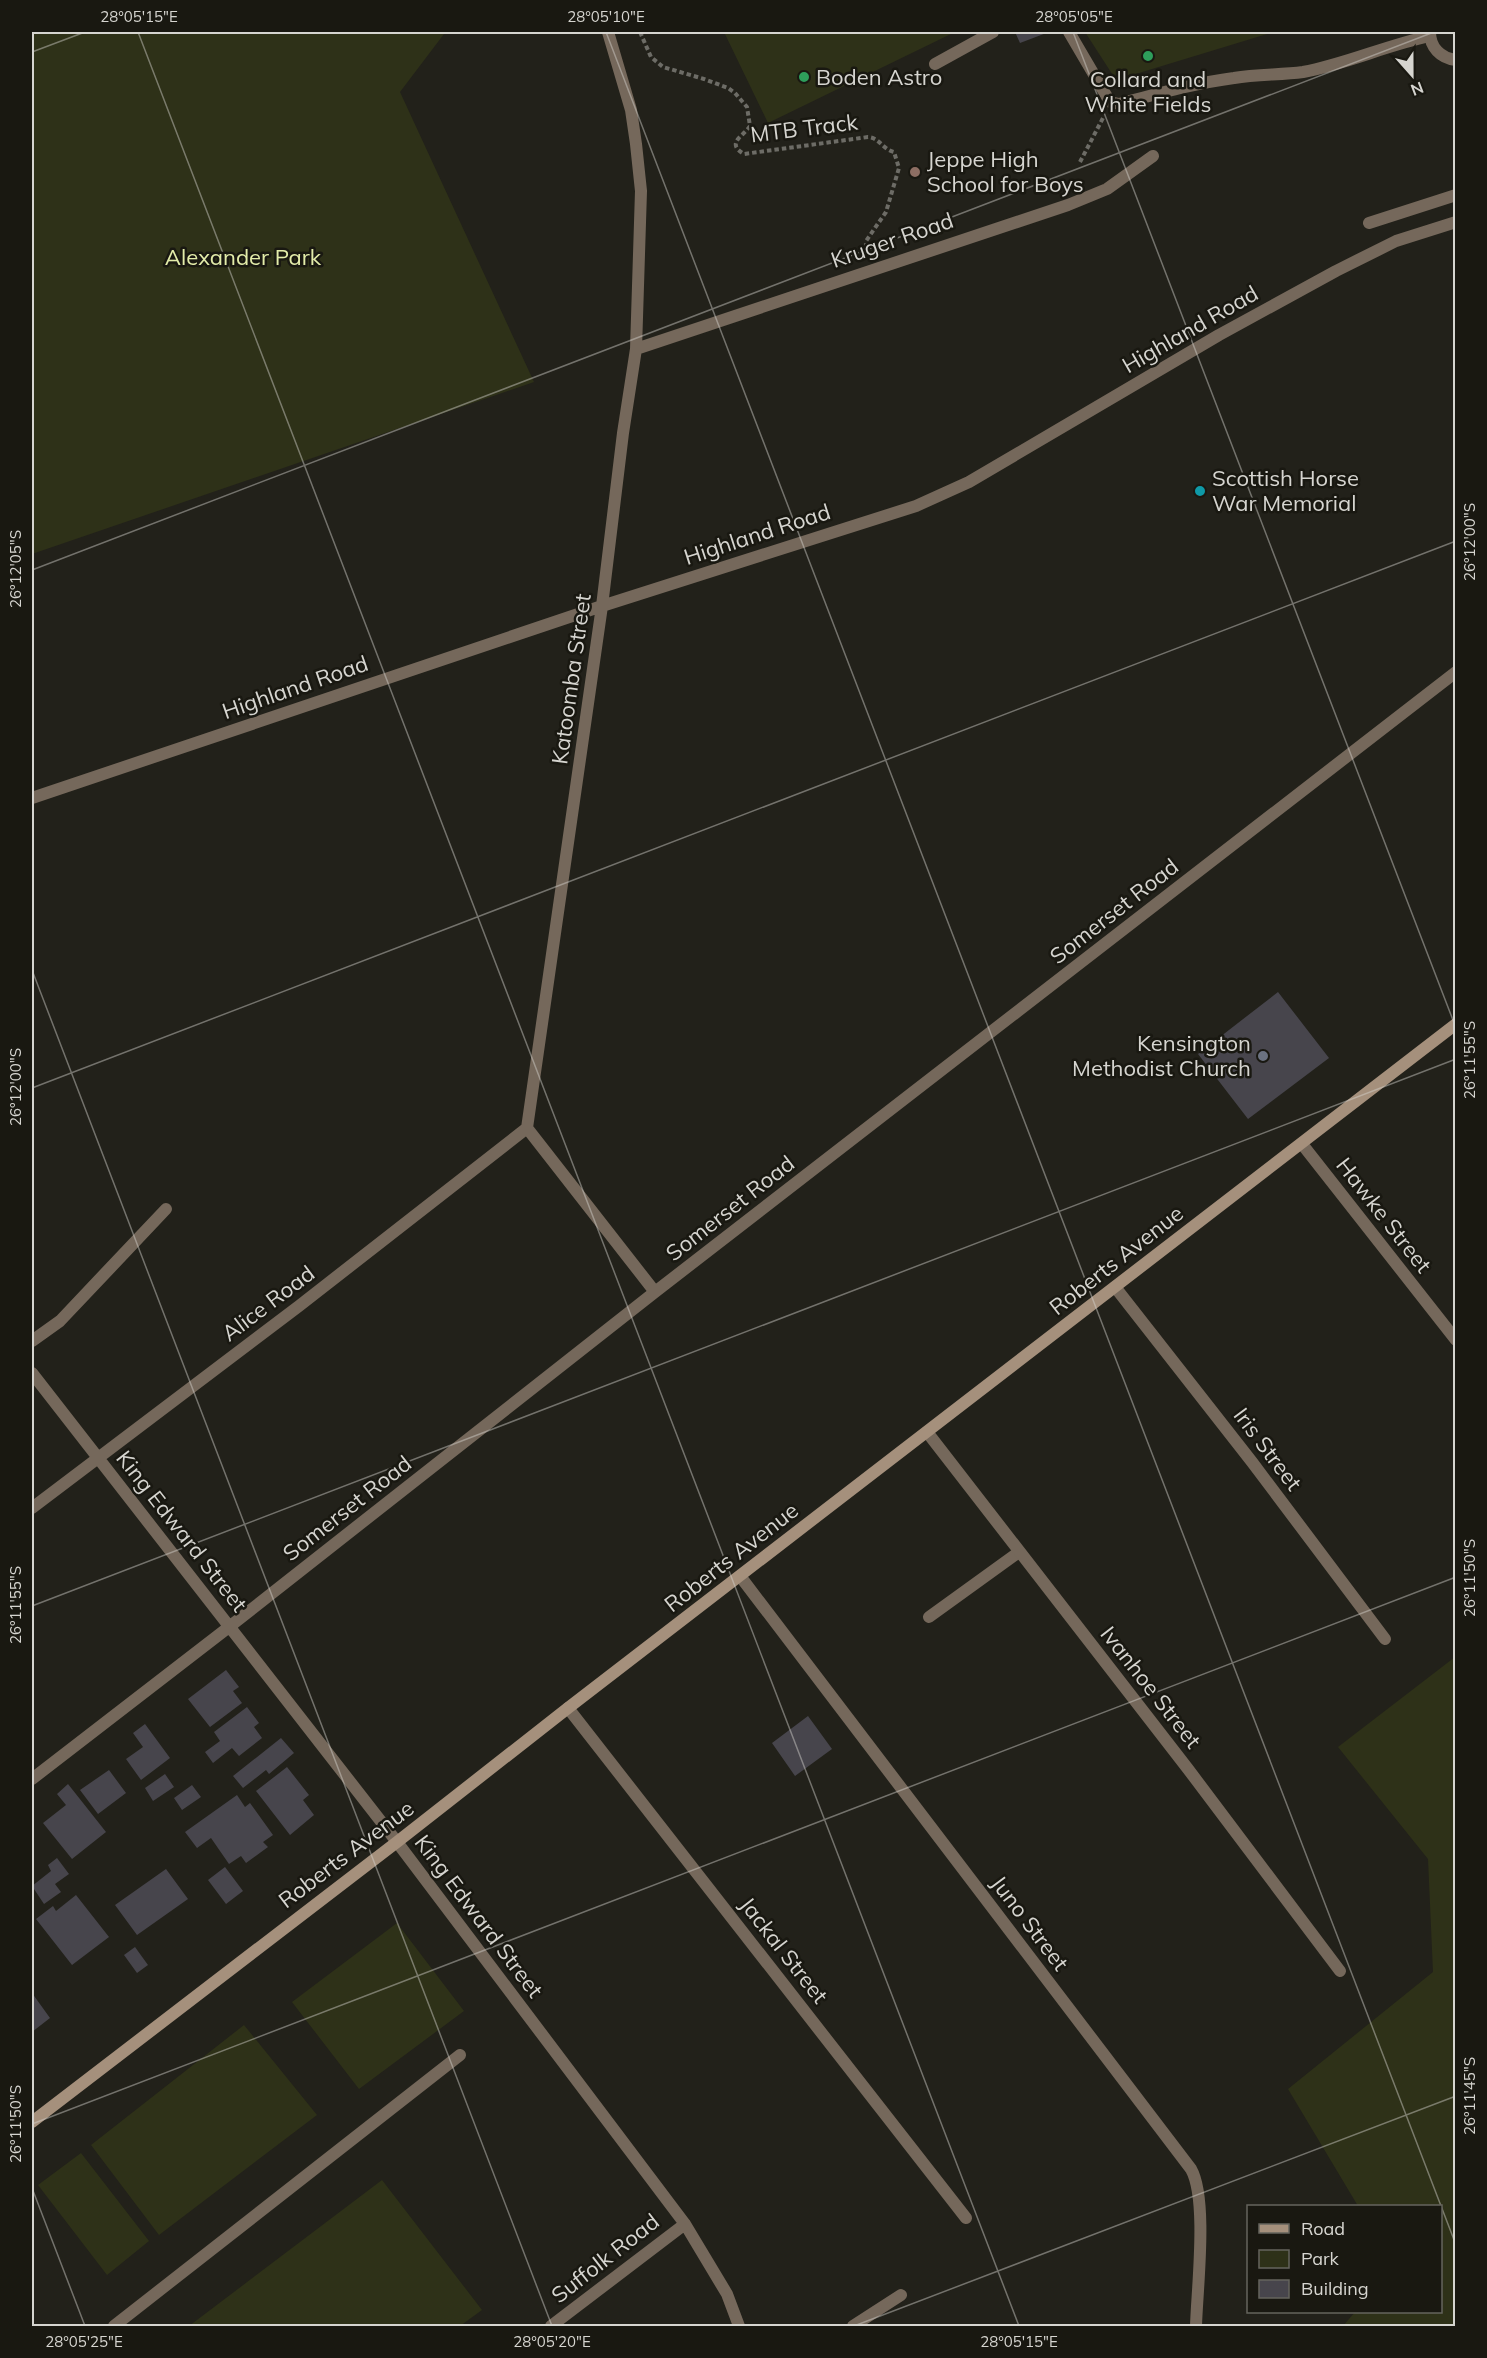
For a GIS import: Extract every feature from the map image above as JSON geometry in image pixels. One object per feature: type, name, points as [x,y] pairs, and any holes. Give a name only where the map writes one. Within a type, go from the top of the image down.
[{"type":"main road","name":"Roberts Avenue","points":[[32,2122],[1455,1024]]},
{"type":"street","name":"Katoomba Street","points":[[527,1128],[602,606],[623,433],[636,349],[640,191],[636,144],[628,100],[608,32]]},
{"type":"street","points":[[935,64],[993,32]]},
{"type":"street","points":[[1069,32],[1110,102],[1119,104],[1193,84],[1301,72],[1342,62],[1430,34],[1432,45],[1438,54],[1455,60]]},
{"type":"street","name":"Kruger Road","points":[[636,349],[1097,193],[1117,183],[1153,156]]},
{"type":"street","points":[[1369,223],[1455,195]]},
{"type":"street","name":"Highland Road","points":[[32,798],[602,606],[916,506],[944,495],[1086,415],[1219,335],[1336,271],[1396,242],[1455,222]]},
{"type":"street","name":"Somerset Road","points":[[32,1779],[655,1292],[1455,672]]},
{"type":"street","points":[[527,1128],[655,1292]]},
{"type":"street","name":"Alice Road","points":[[32,1508],[527,1128]]},
{"type":"street","name":"Hawke Street","points":[[1302,1144],[1455,1340]]},
{"type":"street","points":[[32,1341],[71,1310],[166,1209]]},
{"type":"street","name":"Iris Street","points":[[1115,1287],[1252,1462],[1385,1639]]},
{"type":"street","name":"King Edward Street","points":[[32,1373],[397,1842],[685,2223],[727,2294],[739,2326]]},
{"type":"street","name":"Ivanhoe Street","points":[[927,1432],[1188,1769],[1340,1971]]},
{"type":"street","points":[[929,1617],[1019,1551]]},
{"type":"street","name":"Juno Street","points":[[740,1576],[1191,2169],[1201,2202],[1196,2326]]},
{"type":"street","name":"Jackal Street","points":[[568,1708],[966,2218]]},
{"type":"street","points":[[114,2326],[460,2055]]},
{"type":"street","name":"Suffolk Road","points":[[551,2326],[685,2223]]},
{"type":"street","points":[[853,2326],[902,2295]]},
{"type":"path","name":"MTB Track","points":[[640,32],[651,57],[663,67],[728,88],[745,103],[750,126],[737,139],[736,145],[738,150],[744,154],[868,137],[878,139],[885,148],[894,152],[899,168],[893,192],[886,212],[866,241],[866,255],[870,270]]},
{"type":"path","points":[[1080,162],[1104,116],[1119,104]]},
{"type":"green space","name":"Alexander Park","points":[[32,32],[441,32],[444,34],[400,92],[534,382],[32,554]]},
{"type":"green space","name":"Boden Astro","points":[[724,32],[955,32],[768,123]]},
{"type":"green space","name":"Collard and White Fields","points":[[1085,32],[1274,32],[1116,80]]},
{"type":"green space","points":[[1455,1657],[1455,2326],[1343,2326],[1354,2313],[1442,2313],[1442,2205],[1357,2205],[1288,2089],[1433,1972],[1428,1859],[1338,1747]]},
{"type":"green space","points":[[397,1923],[464,2011],[359,2089],[292,2002]]},
{"type":"green space","points":[[244,2025],[317,2115],[159,2235],[91,2145]]},
{"type":"green space","points":[[81,2153],[149,2241],[107,2275],[38,2185]]},
{"type":"green space","points":[[382,2180],[482,2310],[460,2326],[189,2326]]},
{"type":"building","points":[[1015,32],[1049,32],[1020,43]]},
{"type":"building","name":"Kensington Methodist Church","points":[[1278,992],[1329,1058],[1248,1119],[1198,1054]]},
{"type":"building","points":[[226,1670],[239,1687],[233,1691],[242,1703],[210,1727],[188,1699]]},
{"type":"building","points":[[247,1707],[259,1723],[254,1727],[262,1738],[239,1756],[232,1748],[213,1763],[205,1752],[220,1741],[214,1732]]},
{"type":"building","points":[[808,1716],[832,1749],[795,1776],[772,1743]]},
{"type":"building","points":[[145,1724],[170,1758],[141,1780],[126,1759],[143,1747],[133,1733]]},
{"type":"building","points":[[281,1738],[294,1753],[269,1774],[266,1770],[243,1788],[233,1776]]},
{"type":"building","points":[[287,1767],[309,1795],[303,1800],[314,1815],[290,1835],[256,1791]]},
{"type":"building","points":[[109,1770],[126,1793],[98,1814],[80,1790]]},
{"type":"building","points":[[165,1774],[174,1787],[153,1801],[145,1788]]},
{"type":"building","points":[[68,1784],[106,1832],[72,1859],[43,1823],[66,1805],[57,1794]]},
{"type":"building","points":[[192,1785],[201,1797],[182,1810],[174,1798]]},
{"type":"building","points":[[237,1795],[245,1807],[250,1803],[273,1835],[263,1842],[268,1847],[246,1863],[241,1856],[229,1864],[211,1838],[197,1848],[185,1832]]},
{"type":"building","points":[[57,1858],[69,1874],[55,1884],[61,1892],[44,1904],[32,1886],[51,1871],[48,1865]]},
{"type":"building","points":[[225,1867],[243,1891],[226,1904],[208,1880]]},
{"type":"building","points":[[166,1869],[188,1899],[137,1935],[115,1905]]},
{"type":"building","points":[[76,1895],[109,1937],[72,1965],[36,1919],[53,1906],[56,1911]]},
{"type":"building","points":[[135,1947],[148,1965],[137,1973],[124,1955]]},
{"type":"building","points":[[32,1993],[50,2018],[32,2032]]},
{"type":"place","name":"Collard and White Fields","points":[[1148,56]]},
{"type":"place","name":"Boden Astro","points":[[804,77]]},
{"type":"place","name":"Jeppe High School for Boys","points":[[915,172]]},
{"type":"place","name":"Scottish Horse War Memorial","points":[[1200,491]]},
{"type":"place","name":"Kensington Methodist Church","points":[[1263,1056]]}]
